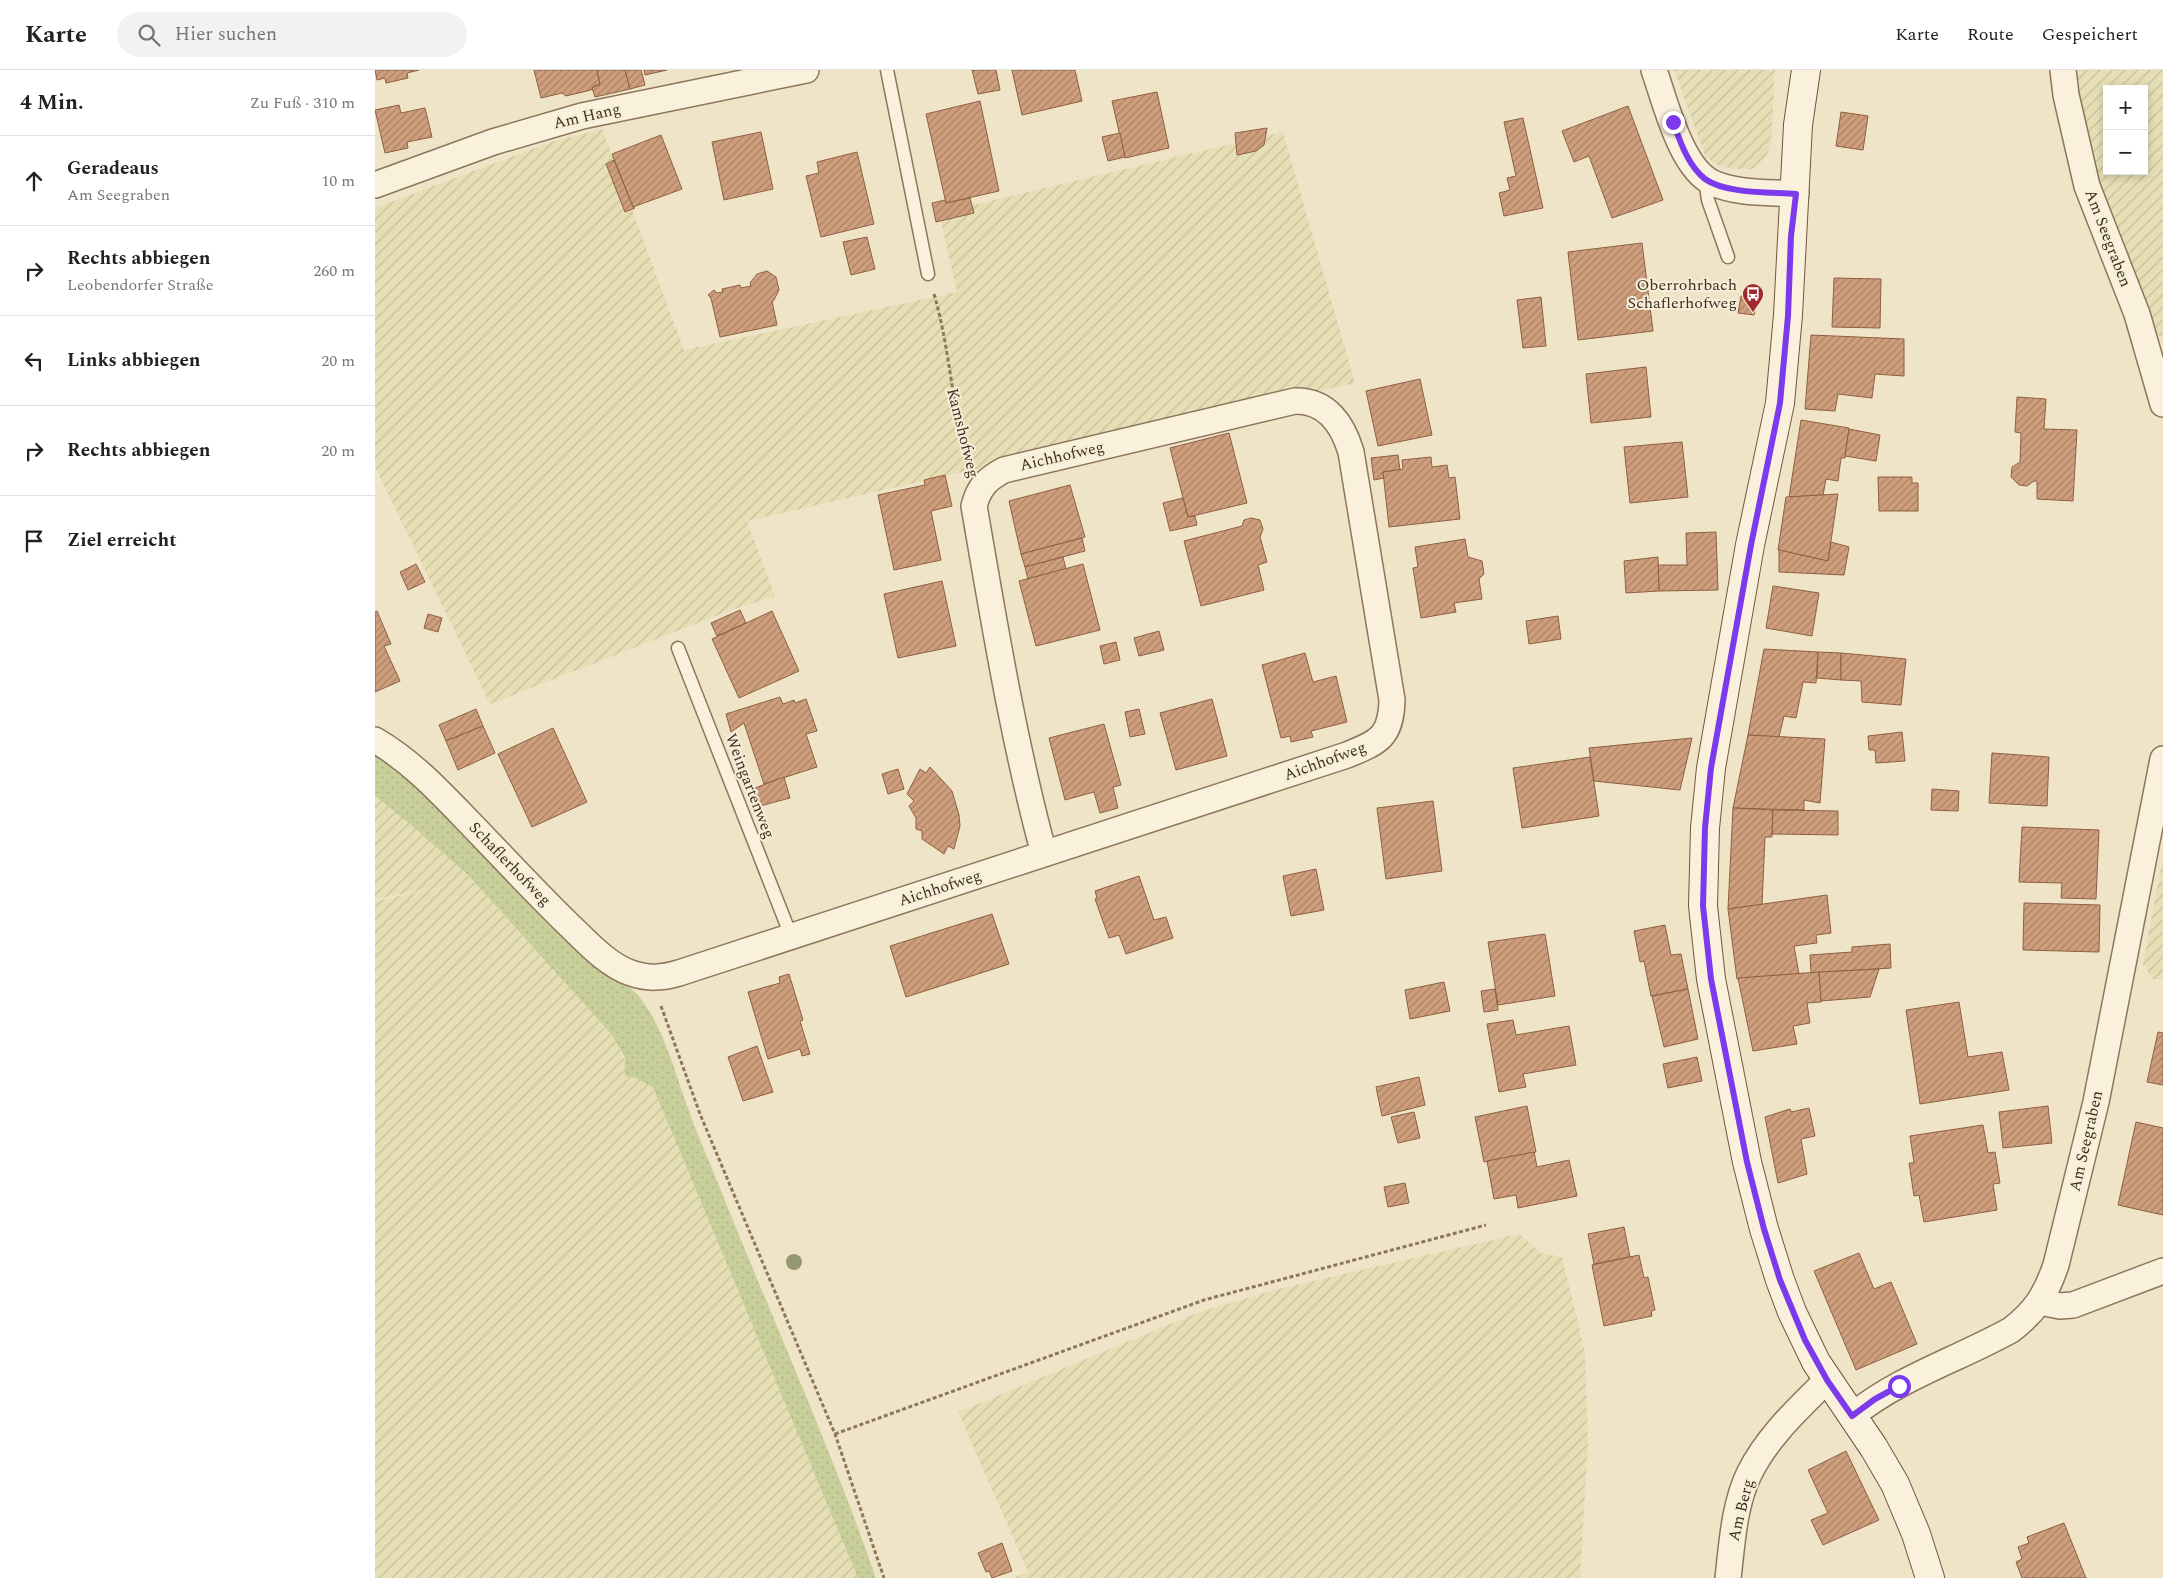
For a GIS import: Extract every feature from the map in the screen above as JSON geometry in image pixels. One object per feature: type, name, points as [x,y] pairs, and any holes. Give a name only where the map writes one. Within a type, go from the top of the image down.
[{"type":"main road","points":[[1806,70],[1798,125],[1796,194],[1791,236],[1788,316],[1780,403],[1751,545],[1711,768],[1705,828],[1703,906],[1711,979],[1757,1202],[1770,1250],[1792,1312],[1805,1340],[1827,1380],[1882,1460],[1895,1484],[1916,1534],[1930,1578]]},
{"type":"street","name":"Am Hang","points":[[375,185],[493,142],[555,124],[806,70]]},
{"type":"street","points":[[1654,70],[1680,142],[1693,166],[1705,179],[1736,190],[1796,194]]},
{"type":"street","name":"Am Seegraben","points":[[2063,70],[2066,95],[2087,186],[2137,314],[2163,404]]},
{"type":"street","name":"Aichhofweg","points":[[650,978],[679,973],[1347,755],[1377,741],[1386,731],[1391,718],[1391,700],[1351,452],[1339,424],[1327,410],[1305,400],[1295,401],[1004,470],[988,479],[978,491]]},
{"type":"street","name":"Kamshofweg","points":[[978,491],[974,506],[998,649],[1030,804],[1044,854]]},
{"type":"street","name":"Schaflerhofweg","points":[[375,740],[407,761],[433,784],[591,945],[611,962],[629,973],[650,978]]},
{"type":"street","name":"Am Seegraben","points":[[1852,1416],[1875,1399],[1899,1386],[2011,1330],[2027,1318],[2040,1302],[2056,1265],[2096,1102],[2163,759]]},
{"type":"street","points":[[2040,1302],[2060,1306],[2073,1305],[2163,1271]]},
{"type":"street","name":"Am Berg","points":[[1728,1578],[1736,1520],[1749,1474],[1775,1433],[1827,1380]]},
{"type":"lane","points":[[887,70],[928,274]]},
{"type":"lane","points":[[1705,179],[1708,200],[1728,257]]},
{"type":"lane","name":"Weingartenweg","points":[[678,648],[791,936]]},
{"type":"path","name":"Kamshofweg","points":[[928,274],[944,328],[949,371],[962,441],[978,491]]},
{"type":"path","points":[[650,978],[700,1114],[835,1434],[884,1578]]},
{"type":"path","points":[[835,1434],[1204,1300],[1486,1225]]},
{"type":"shaded area","points":[[1674,70],[1775,70],[1771,144],[1766,157],[1752,169],[1735,169],[1717,165],[1705,155]]},
{"type":"shaded area","points":[[2068,70],[2163,70],[2163,340],[2154,330],[2094,188]]},
{"type":"shaded area","points":[[602,129],[684,350],[957,292],[939,213],[1283,132],[1355,383],[747,521],[775,596],[731,610],[490,704],[375,467],[375,208],[551,142]]},
{"type":"shaded area","points":[[375,796],[469,876],[612,1035],[633,1077],[653,1087],[858,1578],[375,1578],[375,901],[444,887],[375,899]]},
{"type":"shaded area","points":[[2163,856],[2163,980],[2152,979],[2143,964]]},
{"type":"shaded area","points":[[1519,1234],[1541,1253],[1562,1257],[1585,1352],[1588,1445],[1580,1578],[1013,1578],[1028,1572],[958,1412],[1197,1313],[1274,1290]]},
{"type":"green space","points":[[375,752],[420,786],[638,995],[646,1006],[665,1042],[701,1143],[818,1424],[876,1578],[858,1578],[653,1087],[633,1077],[625,1076],[625,1058],[612,1035],[469,876],[375,796]]},
{"type":"building","points":[[375,70],[419,70],[407,73],[408,78],[386,83],[385,78],[377,80]]},
{"type":"building","points":[[534,70],[597,70],[600,84],[594,86],[591,90],[566,96],[562,93],[541,98]]},
{"type":"building","points":[[597,70],[625,70],[630,89],[595,97],[592,88],[600,84]]},
{"type":"building","points":[[625,70],[641,70],[645,85],[630,89]]},
{"type":"building","points":[[644,70],[667,70],[645,75]]},
{"type":"building","points":[[972,70],[996,70],[1000,90],[978,94]]},
{"type":"building","points":[[1012,70],[1075,70],[1082,101],[1022,115]]},
{"type":"building","points":[[1157,92],[1169,148],[1125,158],[1112,101]]},
{"type":"building","points":[[980,101],[999,191],[946,203],[926,114]]},
{"type":"building","points":[[399,105],[401,113],[425,108],[432,137],[407,142],[408,148],[385,153],[375,110]]},
{"type":"building","points":[[1628,106],[1663,200],[1612,218],[1589,156],[1574,162],[1562,131]]},
{"type":"building","points":[[1841,112],[1868,116],[1863,150],[1836,146]]},
{"type":"building","points":[[1523,118],[1543,208],[1504,216],[1499,193],[1510,190],[1507,178],[1516,176],[1504,122]]},
{"type":"building","points":[[1267,128],[1264,145],[1256,151],[1237,155],[1235,133]]},
{"type":"building","points":[[761,132],[773,189],[724,200],[712,142]]},
{"type":"building","points":[[1120,133],[1125,157],[1108,161],[1102,137]]},
{"type":"building","points":[[661,135],[682,189],[633,207],[612,154]]},
{"type":"building","points":[[857,152],[874,224],[821,237],[806,176],[819,173],[817,162]]},
{"type":"building","points":[[614,160],[635,208],[625,212],[606,164]]},
{"type":"building","points":[[970,198],[974,213],[936,222],[932,203],[945,200],[946,203]]},
{"type":"building","points":[[867,237],[875,269],[851,275],[843,242]]},
{"type":"building","points":[[1642,243],[1653,331],[1578,340],[1568,252]]},
{"type":"building","points":[[767,271],[776,277],[779,290],[772,301],[777,325],[720,337],[711,298],[708,295],[714,290],[717,293],[723,292],[722,289],[740,285],[741,288],[751,286],[750,283],[757,274]]},
{"type":"building","points":[[1834,278],[1881,279],[1880,328],[1832,327]]},
{"type":"building","points":[[1741,296],[1757,298],[1754,315],[1738,313]]},
{"type":"building","points":[[1541,297],[1546,346],[1523,348],[1517,300]]},
{"type":"building","points":[[1811,335],[1904,339],[1904,376],[1875,374],[1872,398],[1838,394],[1835,411],[1805,409]]},
{"type":"building","points":[[1646,367],[1651,417],[1591,423],[1586,374]]},
{"type":"building","points":[[1420,379],[1432,435],[1378,446],[1366,391]]},
{"type":"building","points":[[2017,397],[2046,399],[2044,429],[2077,430],[2073,501],[2037,499],[2037,481],[2027,486],[2019,485],[2011,477],[2012,467],[2020,462],[2021,433],[2015,432]]},
{"type":"building","points":[[1801,420],[1849,428],[1845,458],[1841,458],[1838,481],[1826,479],[1823,495],[1789,497]]},
{"type":"building","points":[[1849,429],[1880,435],[1876,461],[1845,456]]},
{"type":"building","points":[[1229,433],[1247,503],[1188,517],[1170,448]]},
{"type":"building","points":[[1682,442],[1688,497],[1630,503],[1624,447]]},
{"type":"building","points":[[1398,455],[1400,470],[1383,472],[1384,478],[1374,480],[1371,458]]},
{"type":"building","points":[[1431,457],[1432,467],[1447,465],[1449,478],[1455,477],[1460,519],[1389,527],[1383,472],[1403,469],[1402,460]]},
{"type":"building","points":[[945,475],[952,506],[931,511],[941,560],[894,570],[878,495],[925,485],[924,480]]},
{"type":"building","points":[[1878,477],[1912,477],[1912,483],[1918,483],[1918,511],[1879,511]]},
{"type":"building","points":[[1070,485],[1085,537],[1021,554],[1009,501]]},
{"type":"building","points":[[1838,494],[1828,561],[1778,550],[1786,497]]},
{"type":"building","points":[[1183,498],[1188,517],[1195,516],[1197,525],[1170,531],[1163,503]]},
{"type":"building","points":[[1251,518],[1260,520],[1263,529],[1260,537],[1267,562],[1258,565],[1264,590],[1201,606],[1184,541],[1242,526],[1244,520]]},
{"type":"building","points":[[1716,532],[1718,590],[1659,591],[1658,565],[1687,565],[1686,533]]},
{"type":"building","points":[[1082,538],[1085,551],[1025,567],[1021,554]]},
{"type":"building","points":[[1465,539],[1468,557],[1482,561],[1484,574],[1479,579],[1482,599],[1454,603],[1456,612],[1421,618],[1413,568],[1418,567],[1415,547]]},
{"type":"building","points":[[1831,542],[1849,547],[1844,575],[1779,572],[1779,550],[1828,561]]},
{"type":"building","points":[[1063,557],[1066,569],[1028,579],[1025,567]]},
{"type":"building","points":[[1658,557],[1659,591],[1626,593],[1624,561]]},
{"type":"building","points":[[416,564],[425,582],[408,590],[400,572]]},
{"type":"building","points":[[1083,564],[1100,630],[1036,646],[1019,581]]},
{"type":"building","points":[[942,581],[956,646],[898,658],[884,594]]},
{"type":"building","points":[[1773,586],[1819,593],[1812,636],[1766,628]]},
{"type":"building","points":[[740,610],[746,623],[717,636],[711,623]]},
{"type":"building","points":[[377,611],[391,644],[384,646],[400,681],[375,692],[375,612]]},
{"type":"building","points":[[772,611],[799,671],[739,698],[712,639]]},
{"type":"building","points":[[428,614],[442,618],[438,632],[424,628]]},
{"type":"building","points":[[1558,616],[1561,639],[1529,644],[1526,621]]},
{"type":"building","points":[[1159,631],[1164,650],[1139,656],[1134,638]]},
{"type":"building","points":[[1116,642],[1120,660],[1104,664],[1100,646]]},
{"type":"building","points":[[1764,649],[1818,652],[1816,683],[1803,682],[1796,718],[1784,716],[1779,737],[1748,735]]},
{"type":"building","points":[[1818,652],[1841,653],[1841,680],[1817,678]]},
{"type":"building","points":[[1305,653],[1313,682],[1336,676],[1347,722],[1311,731],[1313,737],[1291,742],[1290,736],[1281,738],[1262,665]]},
{"type":"building","points":[[1841,653],[1906,659],[1901,705],[1862,702],[1861,681],[1841,680]]},
{"type":"building","points":[[780,697],[783,704],[794,700],[795,703],[806,699],[817,731],[806,734],[817,767],[764,784],[744,723],[731,732],[726,714]]},
{"type":"building","points":[[1212,699],[1227,756],[1176,770],[1160,713]]},
{"type":"building","points":[[476,709],[483,726],[446,741],[439,725]]},
{"type":"building","points":[[1139,709],[1145,734],[1130,737],[1125,712]]},
{"type":"building","points":[[1104,724],[1121,785],[1113,787],[1118,808],[1100,813],[1094,792],[1065,800],[1049,738]]},
{"type":"building","points":[[483,726],[495,753],[458,770],[446,741]]},
{"type":"building","points":[[553,728],[587,802],[532,827],[498,754]]},
{"type":"building","points":[[1902,732],[1905,761],[1876,763],[1875,750],[1869,750],[1868,736]]},
{"type":"building","points":[[1748,735],[1825,739],[1820,803],[1804,800],[1804,810],[1733,808]]},
{"type":"building","points":[[1692,738],[1680,790],[1594,781],[1589,748]]},
{"type":"building","points":[[1992,753],[2049,757],[2047,806],[1989,803]]},
{"type":"building","points":[[1590,757],[1599,816],[1522,828],[1513,768]]},
{"type":"building","points":[[930,767],[952,791],[959,815],[960,826],[954,849],[948,846],[944,854],[922,839],[922,831],[916,829],[916,818],[909,806],[914,801],[907,794],[920,769],[926,773]]},
{"type":"building","points":[[898,769],[904,789],[888,794],[882,774]]},
{"type":"building","points":[[784,777],[790,798],[760,806],[755,788]]},
{"type":"building","points":[[1932,789],[1959,791],[1958,811],[1931,810]]},
{"type":"building","points":[[1433,801],[1442,871],[1386,879],[1377,808]]},
{"type":"building","points":[[1733,808],[1773,810],[1772,837],[1765,837],[1762,905],[1728,909]]},
{"type":"building","points":[[1773,810],[1838,811],[1838,835],[1772,834]]},
{"type":"building","points":[[2022,827],[2099,830],[2096,899],[2061,898],[2062,883],[2019,882]]},
{"type":"building","points":[[1316,869],[1324,910],[1291,916],[1283,876]]},
{"type":"building","points":[[1139,876],[1154,920],[1166,917],[1173,938],[1126,954],[1119,935],[1109,938],[1095,899],[1097,898],[1095,891]]},
{"type":"building","points":[[1827,895],[1831,933],[1816,935],[1817,943],[1794,946],[1799,974],[1737,979],[1728,909]]},
{"type":"building","points":[[2024,903],[2100,905],[2099,952],[2023,950]]},
{"type":"building","points":[[992,914],[1009,964],[906,997],[890,946]]},
{"type":"building","points":[[1665,925],[1671,955],[1681,954],[1688,989],[1651,996],[1644,961],[1640,962],[1634,931]]},
{"type":"building","points":[[1545,934],[1555,996],[1498,1005],[1488,942]]},
{"type":"building","points":[[1890,944],[1891,968],[1811,973],[1810,955],[1852,952],[1852,947]]},
{"type":"building","points":[[1879,969],[1870,997],[1821,1001],[1819,972]]},
{"type":"building","points":[[1819,972],[1821,1002],[1807,1003],[1810,1023],[1793,1026],[1797,1044],[1753,1051],[1738,978]]},
{"type":"building","points":[[789,974],[803,1020],[800,1021],[810,1054],[802,1056],[800,1049],[768,1059],[748,992],[780,983],[779,977]]},
{"type":"building","points":[[1444,982],[1450,1011],[1410,1019],[1405,990]]},
{"type":"building","points":[[1495,989],[1498,1010],[1484,1012],[1481,991]]},
{"type":"building","points":[[1688,989],[1698,1039],[1664,1047],[1652,996]]},
{"type":"building","points":[[1959,1002],[1968,1057],[2002,1052],[2009,1090],[1920,1104],[1906,1010]]},
{"type":"building","points":[[1513,1020],[1516,1035],[1569,1026],[1576,1065],[1523,1074],[1526,1087],[1499,1092],[1487,1024]]},
{"type":"building","points":[[2158,1032],[2163,1033],[2163,1085],[2147,1082]]},
{"type":"building","points":[[757,1046],[773,1092],[743,1101],[728,1057]]},
{"type":"building","points":[[1697,1057],[1702,1081],[1668,1088],[1663,1064]]},
{"type":"building","points":[[1419,1077],[1425,1105],[1382,1116],[1376,1087]]},
{"type":"building","points":[[1527,1106],[1536,1152],[1484,1162],[1475,1117]]},
{"type":"building","points":[[2048,1106],[2052,1143],[2003,1148],[1999,1112]]},
{"type":"building","points":[[1809,1108],[1815,1136],[1801,1139],[1807,1174],[1778,1183],[1765,1117],[1790,1109],[1791,1112]]},
{"type":"building","points":[[1414,1112],[1420,1138],[1398,1143],[1391,1117]]},
{"type":"building","points":[[2136,1122],[2163,1128],[2163,1215],[2118,1205]]},
{"type":"building","points":[[1983,1125],[1988,1153],[1995,1152],[2000,1183],[1993,1184],[1997,1210],[1924,1222],[1919,1195],[1914,1196],[1909,1163],[1914,1163],[1910,1136]]},
{"type":"building","points":[[1534,1152],[1537,1167],[1569,1160],[1577,1196],[1518,1208],[1516,1195],[1494,1199],[1487,1161]]},
{"type":"building","points":[[1405,1183],[1409,1203],[1388,1207],[1384,1187]]},
{"type":"building","points":[[1624,1227],[1630,1257],[1594,1264],[1588,1234]]},
{"type":"building","points":[[1859,1253],[1874,1289],[1891,1282],[1917,1344],[1856,1370],[1814,1271]]},
{"type":"building","points":[[1639,1255],[1644,1278],[1648,1277],[1655,1310],[1651,1311],[1652,1316],[1604,1326],[1592,1265]]},
{"type":"building","points":[[1846,1451],[1879,1520],[1823,1545],[1811,1520],[1828,1513],[1808,1470]]},
{"type":"building","points":[[2064,1523],[2086,1578],[2022,1578],[2016,1562],[2022,1559],[2018,1547],[2029,1543],[2027,1537]]},
{"type":"building","points":[[1002,1543],[1012,1571],[992,1578],[989,1571],[986,1572],[978,1553]]},
{"type":"place","name":"Oberrohrbach Schaflerhofweg","points":[[1753,313]]},
{"type":"route","points":[[1673,122],[1687,156],[1705,179],[1736,190],[1796,194],[1791,236],[1788,316],[1780,403],[1751,545],[1708,792],[1703,859],[1703,906],[1711,979],[1747,1162],[1770,1250],[1792,1312],[1816,1362],[1852,1416],[1875,1399],[1899,1386]]}]
